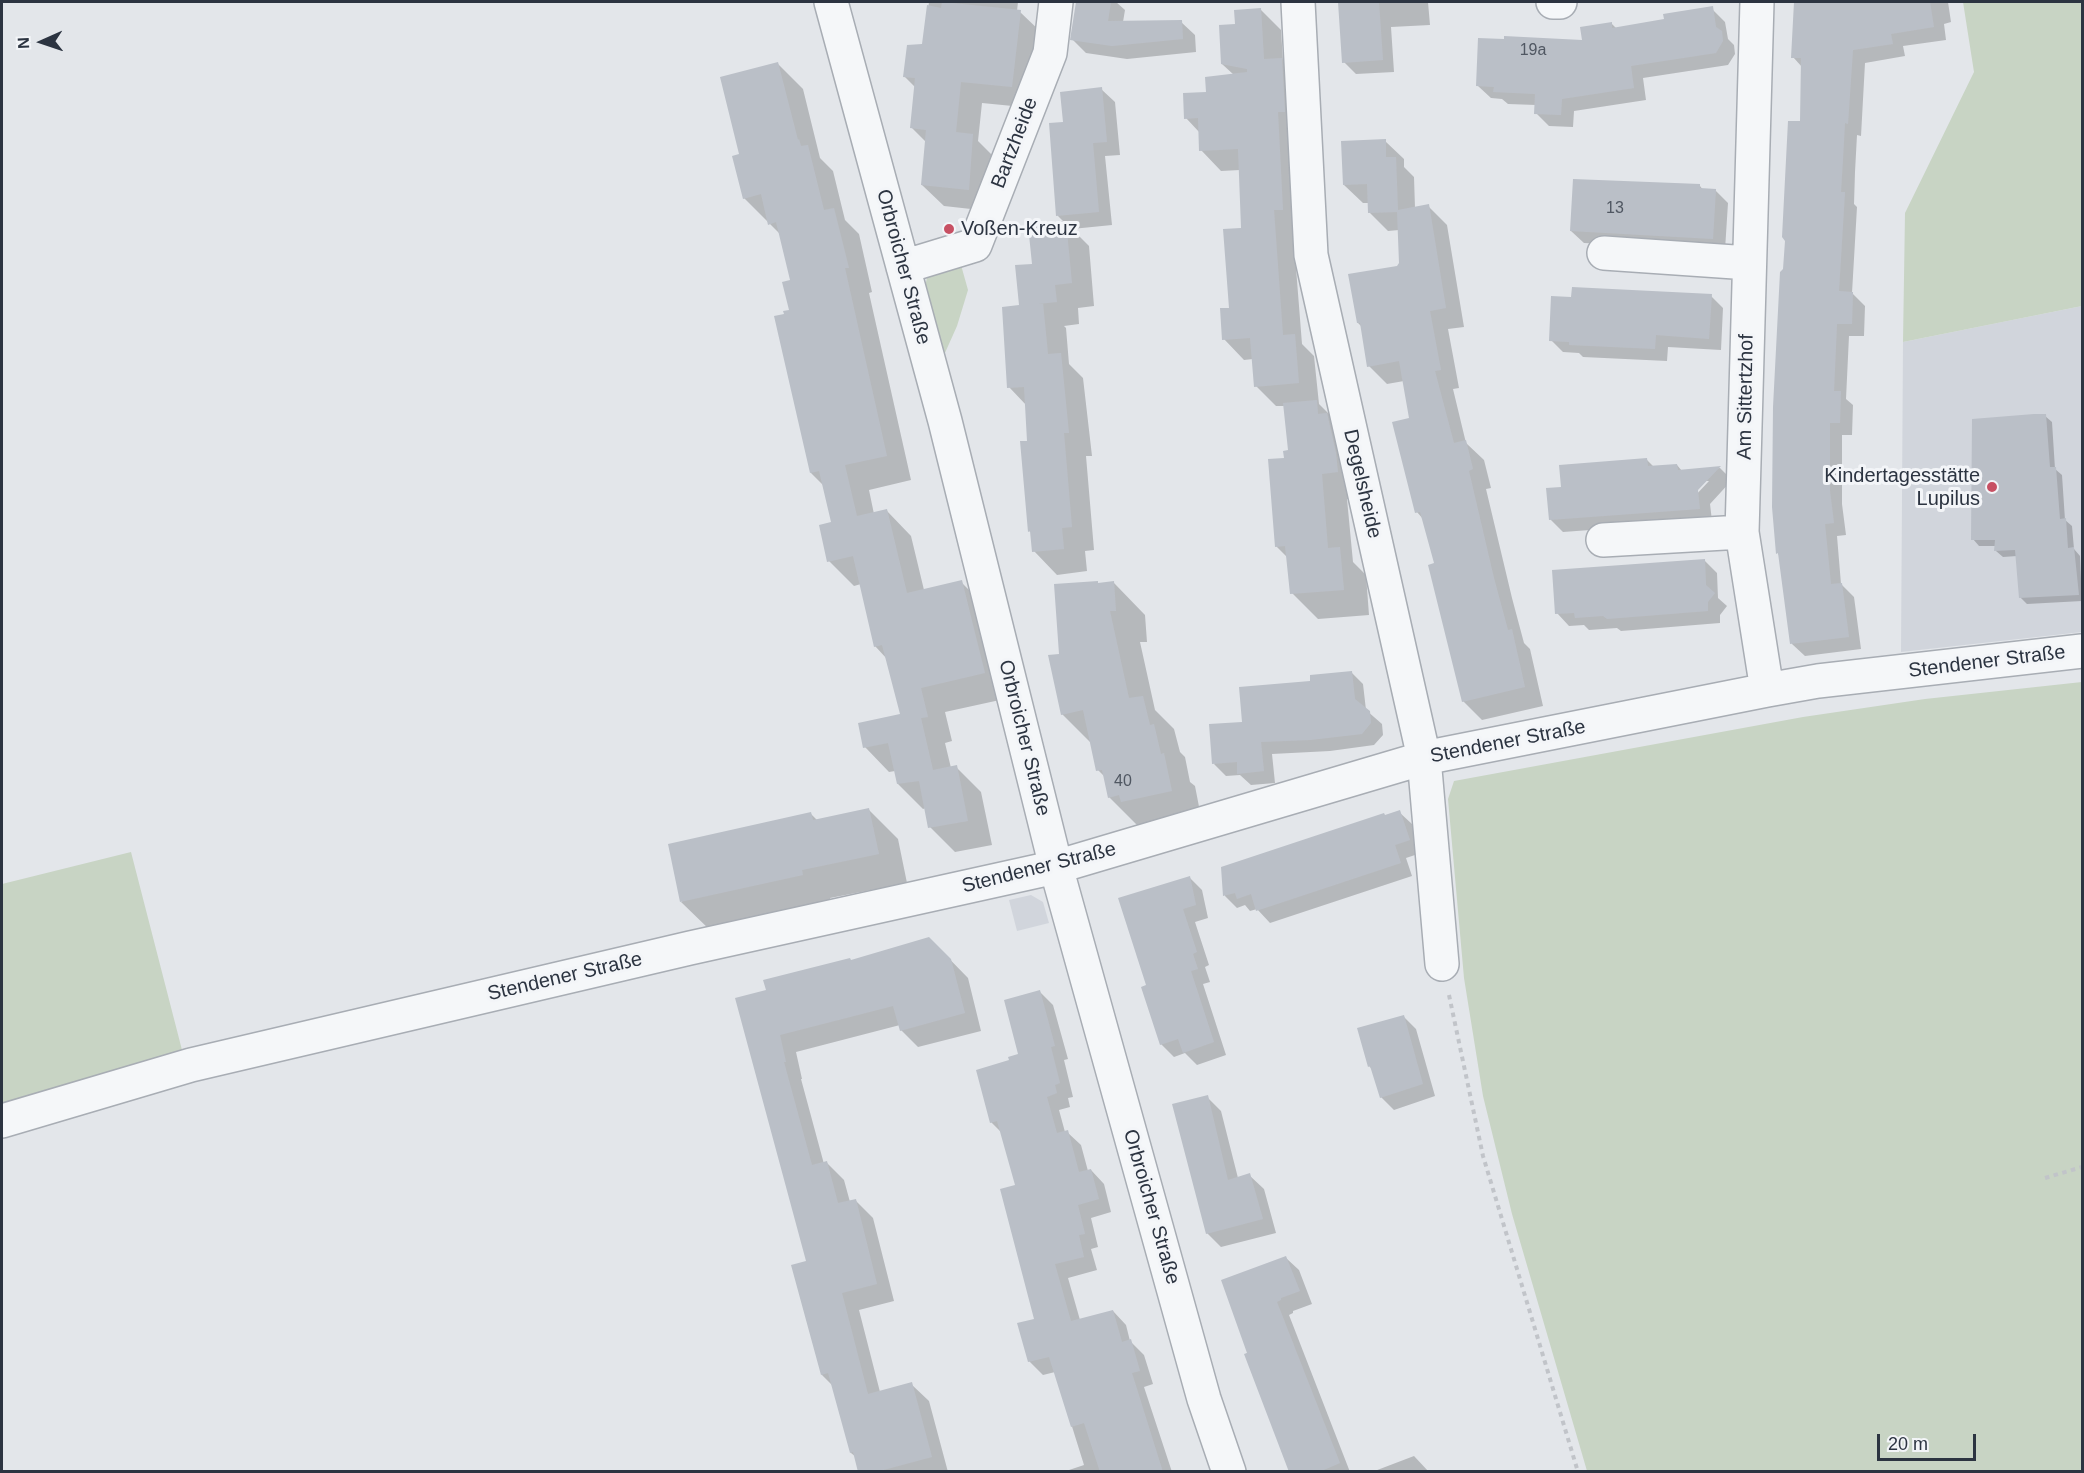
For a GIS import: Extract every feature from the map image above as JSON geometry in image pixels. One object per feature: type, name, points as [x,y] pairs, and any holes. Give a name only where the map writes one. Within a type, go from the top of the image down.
[{"type":"street","name":"Orbroicher Straße","points":[[831,2],[945,421],[1056,867],[1204,1399],[1229,1472]]},
{"type":"street","name":"Bartzheide","points":[[903,267],[975,245],[1050,52],[1056,2]]},
{"type":"street","name":"Degelsheide","points":[[1298,2],[1311,255],[1424,758],[1442,964]]},
{"type":"street","points":[[1554,2],[1560,2]]},
{"type":"street","name":"Am Sittertzhof","points":[[1757,2],[1742,532],[1767,690]]},
{"type":"street","points":[[1604,253],[1749,263]]},
{"type":"street","points":[[1603,540],[1742,532]]},
{"type":"street","name":"Stendener Straße","points":[[2,1121],[191,1065],[690,948],[1056,867],[1424,758],[1818,681],[2082,651]]},
{"type":"path","points":[[1442,964],[1483,1156],[1578,1472]]},
{"type":"path","points":[[2045,1178],[2082,1167]]},
{"type":"shaded area","name":"Kindertagesstätte Lupilus","points":[[2082,306],[2082,632],[1901,652],[1903,342]]},
{"type":"shaded area","points":[[1031,895],[1043,902],[1049,923],[1017,931],[1009,900]]},
{"type":"green space","points":[[1963,2],[2082,2],[2082,306],[1903,342],[1905,213],[1974,72]]},
{"type":"green space","points":[[961,265],[968,290],[957,326],[940,364],[922,298],[927,278]]},
{"type":"green space","points":[[2082,682],[2082,1471],[1587,1471],[1512,1214],[1483,1096],[1464,978],[1448,799],[1454,781],[1803,717],[1925,699]]},
{"type":"green space","points":[[131,852],[182,1050],[2,1104],[2,884]]},
{"type":"building","points":[[942,2],[1021,10],[1012,87],[961,82],[956,132],[973,134],[969,190],[921,185],[926,130],[910,128],[915,78],[903,77],[907,45],[922,44],[927,5],[941,8]]},
{"type":"building","points":[[1076,2],[1111,2],[1108,21],[1182,20],[1183,39],[1112,46],[1070,40]]},
{"type":"building","points":[[1338,2],[1379,2],[1383,60],[1342,63]]},
{"type":"building","points":[[1794,2],[1930,2],[1934,27],[1891,34],[1893,44],[1853,50],[1848,124],[1845,123],[1841,192],[1845,192],[1839,291],[1853,292],[1852,324],[1837,324],[1834,391],[1841,391],[1840,423],[1830,423],[1830,491],[1834,523],[1825,524],[1831,584],[1842,583],[1849,637],[1790,644],[1778,553],[1776,554],[1772,507],[1773,407],[1780,272],[1783,269],[1785,241],[1782,237],[1788,121],[1800,121],[1801,58],[1791,58]]},
{"type":"building","points":[[1713,6],[1716,27],[1722,31],[1723,41],[1716,53],[1631,66],[1634,88],[1562,99],[1561,115],[1534,114],[1535,94],[1493,92],[1494,87],[1476,86],[1478,38],[1504,39],[1504,36],[1582,40],[1580,27],[1612,22],[1612,28],[1664,19],[1663,14]]},
{"type":"building","points":[[1261,8],[1264,59],[1282,58],[1285,112],[1278,112],[1283,210],[1274,210],[1283,335],[1295,334],[1299,383],[1254,387],[1250,338],[1222,340],[1220,308],[1229,308],[1223,229],[1241,228],[1238,149],[1199,151],[1198,118],[1184,119],[1183,93],[1206,92],[1205,77],[1247,72],[1247,69],[1221,64],[1219,25],[1235,24],[1234,10]]},
{"type":"building","points":[[778,62],[798,140],[801,146],[808,145],[824,210],[834,208],[849,268],[845,268],[887,456],[845,465],[857,516],[887,509],[907,593],[962,580],[985,673],[921,688],[928,717],[921,718],[933,770],[957,765],[968,821],[928,828],[919,781],[897,784],[888,743],[863,748],[858,723],[900,714],[882,645],[874,647],[853,556],[827,562],[819,525],[831,522],[819,471],[810,473],[774,316],[784,314],[783,311],[789,310],[782,282],[790,280],[776,222],[768,225],[761,194],[743,199],[732,156],[739,154],[720,77]]},
{"type":"building","points":[[1102,87],[1107,142],[1093,143],[1099,212],[1056,216],[1049,123],[1063,122],[1060,92]]},
{"type":"building","points":[[1386,139],[1386,157],[1396,157],[1398,210],[1429,204],[1446,308],[1430,311],[1441,370],[1435,371],[1454,443],[1466,440],[1473,469],[1469,471],[1494,578],[1508,630],[1512,629],[1525,687],[1462,702],[1428,565],[1434,563],[1420,512],[1415,513],[1392,422],[1409,418],[1399,361],[1367,367],[1360,323],[1357,323],[1348,274],[1397,266],[1399,263],[1397,212],[1368,213],[1367,184],[1343,185],[1341,141]]},
{"type":"building","points":[[1573,179],[1700,184],[1700,188],[1716,189],[1713,239],[1570,231]]},
{"type":"building","points":[[1066,221],[1072,283],[1055,285],[1057,302],[1043,303],[1048,354],[1061,353],[1069,433],[1064,433],[1072,527],[1062,528],[1064,549],[1032,552],[1030,531],[1028,532],[1020,441],[1027,441],[1024,387],[1007,388],[1002,307],[1019,305],[1015,265],[1032,264],[1028,225]]},
{"type":"building","points":[[1572,287],[1712,294],[1709,339],[1656,335],[1655,349],[1569,345],[1569,342],[1549,341],[1551,296],[1571,297]]},
{"type":"building","points":[[1317,400],[1318,414],[1327,413],[1336,453],[1338,472],[1322,474],[1328,548],[1340,547],[1344,590],[1290,594],[1285,546],[1275,547],[1268,459],[1284,458],[1283,451],[1288,450],[1283,403]]},
{"type":"building","points":[[2046,414],[2050,467],[2056,467],[2060,519],[2066,518],[2068,548],[2074,547],[2079,595],[2019,598],[2015,550],[1994,551],[1995,540],[1971,540],[1972,419]]},
{"type":"building","points":[[1647,458],[1648,466],[1677,464],[1678,470],[1721,466],[1698,490],[1700,509],[1549,520],[1546,488],[1561,487],[1559,465]]},
{"type":"building","points":[[1705,559],[1706,585],[1715,593],[1708,602],[1708,611],[1607,619],[1603,616],[1575,618],[1574,613],[1555,614],[1552,570]]},
{"type":"building","points":[[1098,581],[1098,583],[1114,581],[1116,611],[1110,611],[1129,698],[1143,696],[1150,725],[1154,724],[1161,754],[1164,753],[1172,791],[1121,802],[1119,795],[1108,798],[1102,770],[1096,771],[1083,710],[1061,715],[1048,655],[1059,654],[1054,584]]},
{"type":"building","points":[[1352,671],[1355,699],[1370,711],[1371,723],[1362,734],[1310,740],[1261,742],[1264,771],[1237,774],[1237,762],[1212,764],[1209,724],[1242,722],[1239,687],[1310,681],[1310,675]]},
{"type":"building","points":[[869,808],[879,854],[802,870],[803,875],[680,902],[668,844],[811,812],[813,820]]},
{"type":"building","points":[[1400,810],[1410,840],[1395,845],[1401,863],[1256,911],[1251,894],[1237,899],[1235,893],[1223,896],[1221,867],[1384,813],[1385,815]]},
{"type":"building","points":[[1190,876],[1196,905],[1183,909],[1197,952],[1193,954],[1198,969],[1191,971],[1214,1042],[1183,1053],[1178,1039],[1160,1045],[1141,987],[1146,985],[1118,898]]},
{"type":"building","points":[[929,937],[951,959],[965,1013],[900,1031],[893,1006],[780,1035],[786,1062],[784,1062],[812,1165],[827,1161],[838,1203],[856,1199],[877,1284],[842,1293],[868,1394],[912,1382],[932,1457],[876,1472],[858,1472],[853,1452],[850,1453],[828,1373],[821,1375],[791,1265],[806,1261],[735,998],[766,990],[763,980],[850,958],[851,960]]},
{"type":"building","points":[[1040,990],[1055,1046],[1051,1047],[1060,1083],[1055,1085],[1057,1093],[1047,1097],[1057,1133],[1068,1130],[1079,1172],[1091,1169],[1099,1199],[1078,1205],[1085,1234],[1079,1235],[1084,1257],[1055,1264],[1071,1321],[1113,1310],[1122,1342],[1131,1339],[1140,1371],[1132,1373],[1163,1472],[1100,1472],[1084,1423],[1071,1427],[1049,1357],[1028,1362],[1017,1323],[1034,1319],[1000,1189],[1015,1185],[997,1121],[990,1123],[976,1070],[1009,1060],[1008,1057],[1018,1054],[1004,1000]]},
{"type":"building","points":[[1404,1015],[1423,1084],[1380,1098],[1357,1028]]},
{"type":"building","points":[[1208,1095],[1228,1180],[1250,1173],[1263,1219],[1206,1234],[1172,1104]]},
{"type":"building","points":[[1286,1256],[1300,1291],[1281,1298],[1277,1302],[1340,1463],[1319,1472],[1289,1472],[1244,1354],[1247,1353],[1221,1280]]},
{"type":"place","name":"Voßen-Kreuz","points":[[949,229]]},
{"type":"place","name":"Kindertagesstätte Lupilus","points":[[1992,487]]}]
